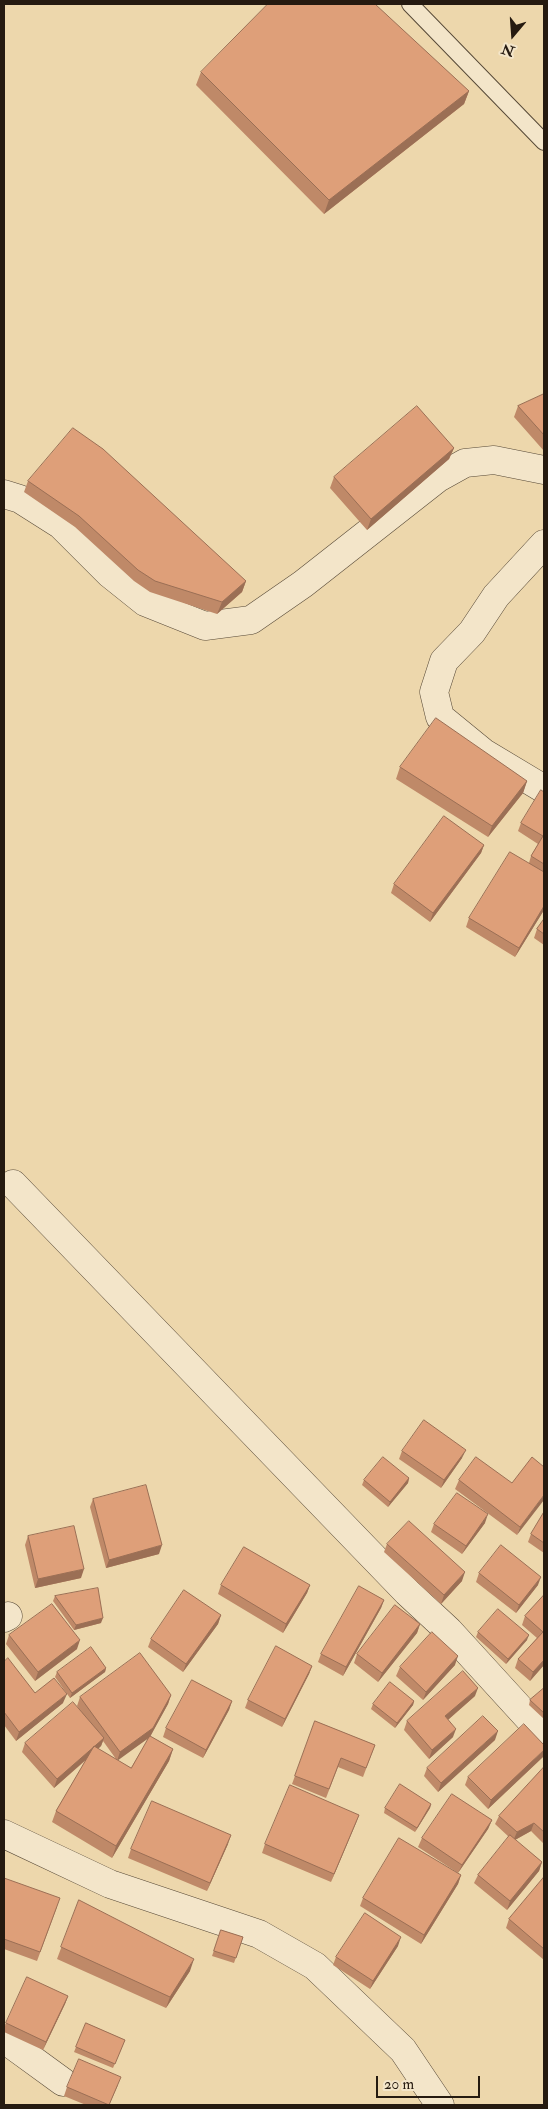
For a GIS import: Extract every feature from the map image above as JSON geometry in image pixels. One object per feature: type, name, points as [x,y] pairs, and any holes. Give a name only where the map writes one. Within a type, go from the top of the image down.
[{"type":"street","points":[[4,494],[20,499],[61,525],[110,574],[145,602],[205,626],[251,620],[303,584],[438,478],[465,463],[494,460],[544,470]]},
{"type":"street","points":[[544,544],[496,596],[472,632],[444,661],[434,692],[440,717],[484,753],[544,789]]},
{"type":"street","points":[[13,1184],[407,1592],[449,1630],[544,1735]]},
{"type":"street","points":[[4,1834],[110,1884],[259,1934],[315,1966],[403,2050],[440,2105]]},
{"type":"street","points":[[4,2038],[64,2082]]},
{"type":"lane","points":[[410,4],[544,142]]},
{"type":"building","points":[[268,4],[375,4],[469,91],[329,200],[201,72]]},
{"type":"building","points":[[544,394],[544,435],[518,406]]},
{"type":"building","points":[[417,406],[454,448],[371,519],[334,477]]},
{"type":"building","points":[[73,428],[103,449],[246,581],[222,602],[155,581],[138,570],[79,516],[28,481]]},
{"type":"building","points":[[436,718],[527,781],[492,826],[400,767]]},
{"type":"building","points":[[541,790],[544,792],[544,864],[531,856],[543,836],[521,823]]},
{"type":"building","points":[[444,816],[484,845],[433,913],[394,884]]},
{"type":"building","points":[[510,852],[544,872],[544,906],[519,948],[469,918]]},
{"type":"building","points":[[544,919],[544,934],[537,929]]},
{"type":"building","points":[[424,1420],[466,1450],[444,1480],[402,1451]]},
{"type":"building","points":[[383,1457],[409,1478],[390,1502],[364,1480]]},
{"type":"building","points":[[476,1457],[512,1483],[532,1457],[544,1467],[544,1495],[520,1527],[459,1480]]},
{"type":"building","points":[[146,1485],[162,1545],[109,1560],[93,1499]]},
{"type":"building","points":[[457,1493],[488,1514],[466,1546],[434,1524]]},
{"type":"building","points":[[544,1512],[544,1543],[531,1534]]},
{"type":"building","points":[[409,1521],[465,1572],[444,1595],[387,1544]]},
{"type":"building","points":[[74,1526],[84,1569],[38,1579],[28,1536]]},
{"type":"building","points":[[501,1545],[541,1577],[519,1605],[479,1573]]},
{"type":"building","points":[[244,1547],[310,1585],[286,1624],[221,1585]]},
{"type":"building","points":[[359,1586],[384,1600],[346,1667],[321,1654]]},
{"type":"building","points":[[98,1588],[103,1618],[76,1625],[55,1596]]},
{"type":"building","points":[[184,1590],[221,1615],[186,1664],[151,1639]]},
{"type":"building","points":[[544,1595],[544,1660],[533,1672],[518,1659],[543,1632],[525,1616]]},
{"type":"building","points":[[52,1604],[80,1640],[38,1672],[9,1635]]},
{"type":"building","points":[[395,1605],[420,1624],[382,1673],[357,1654]]},
{"type":"building","points":[[498,1609],[529,1635],[508,1659],[478,1632]]},
{"type":"building","points":[[432,1632],[458,1656],[426,1692],[400,1667]]},
{"type":"building","points":[[276,1646],[312,1666],[285,1719],[248,1700]]},
{"type":"building","points":[[91,1647],[106,1668],[72,1693],[57,1672]]},
{"type":"building","points":[[140,1653],[171,1695],[153,1728],[120,1752],[80,1697]]},
{"type":"building","points":[[8,1658],[35,1693],[54,1678],[67,1694],[19,1732],[4,1712],[4,1662]]},
{"type":"building","points":[[463,1671],[478,1688],[445,1716],[456,1729],[432,1750],[407,1721]]},
{"type":"building","points":[[192,1680],[232,1701],[206,1750],[166,1728]]},
{"type":"building","points":[[390,1682],[414,1701],[397,1723],[373,1704]]},
{"type":"building","points":[[544,1688],[544,1713],[530,1700]]},
{"type":"building","points":[[73,1702],[104,1738],[57,1779],[25,1743]]},
{"type":"building","points":[[483,1716],[498,1731],[441,1783],[427,1768]]},
{"type":"building","points":[[315,1721],[375,1745],[366,1768],[341,1758],[329,1789],[295,1776]]},
{"type":"building","points":[[524,1724],[544,1745],[544,1750],[491,1800],[468,1777]]},
{"type":"building","points":[[150,1736],[173,1749],[116,1846],[56,1811],[94,1746],[131,1768]]},
{"type":"building","points":[[544,1767],[544,1832],[534,1823],[517,1832],[499,1816]]},
{"type":"building","points":[[400,1784],[431,1804],[417,1828],[385,1808]]},
{"type":"building","points":[[290,1785],[359,1815],[334,1874],[265,1844]]},
{"type":"building","points":[[452,1794],[492,1820],[462,1865],[422,1838]]},
{"type":"building","points":[[152,1801],[231,1835],[210,1883],[131,1849]]},
{"type":"building","points":[[510,1835],[542,1862],[510,1901],[478,1875]]},
{"type":"building","points":[[399,1838],[461,1875],[424,1935],[363,1898]]},
{"type":"building","points":[[544,1877],[544,1949],[509,1919]]},
{"type":"building","points":[[4,1878],[60,1898],[40,1952],[4,1939]]},
{"type":"building","points":[[79,1900],[194,1959],[170,1997],[61,1947]]},
{"type":"building","points":[[365,1913],[401,1937],[373,1981],[336,1957]]},
{"type":"building","points":[[221,1930],[243,1937],[236,1958],[214,1951]]},
{"type":"building","points":[[27,1977],[68,1996],[46,2042],[6,2023]]},
{"type":"building","points":[[86,2023],[125,2040],[115,2064],[76,2047]]},
{"type":"building","points":[[79,2059],[121,2077],[109,2105],[67,2087]]}]
